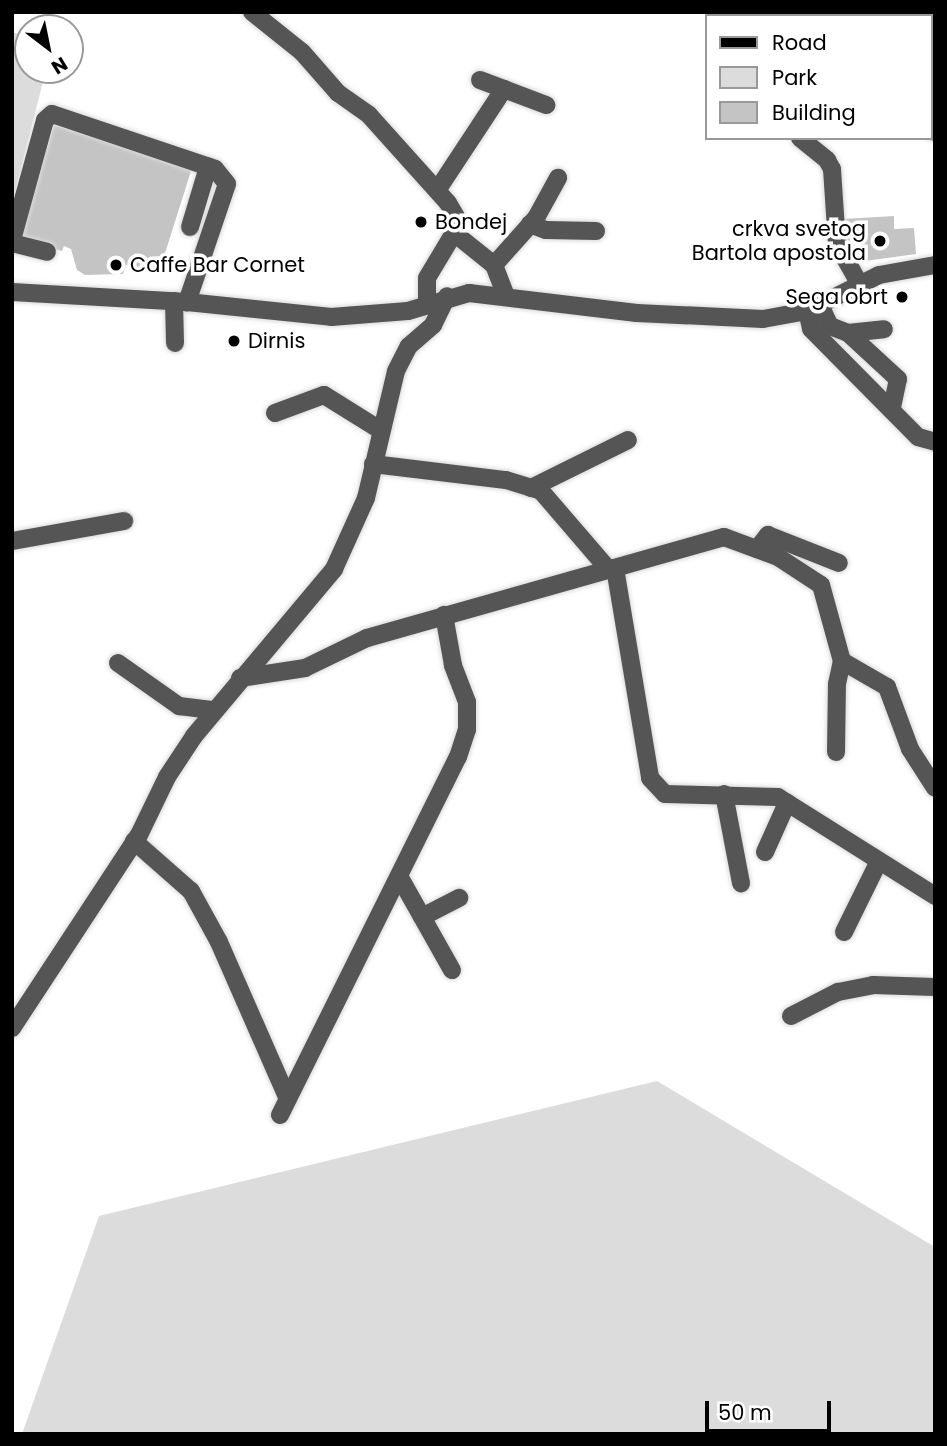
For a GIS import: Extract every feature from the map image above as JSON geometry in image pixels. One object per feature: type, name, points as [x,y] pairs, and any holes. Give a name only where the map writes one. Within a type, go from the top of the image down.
[{"type":"street","points":[[252,12],[302,52],[346,100],[369,115],[438,189],[456,217],[454,233],[427,278],[427,303]]},
{"type":"street","points":[[480,80],[546,105]]},
{"type":"street","points":[[438,189],[504,89]]},
{"type":"street","points":[[47,252],[12,241],[45,120],[52,114],[208,167],[227,184],[180,301],[174,343]]},
{"type":"street","points":[[802,140],[827,160],[832,169],[837,244],[859,283]]},
{"type":"street","points":[[190,227],[208,167]]},
{"type":"street","points":[[494,265],[530,224],[558,178]]},
{"type":"street","points":[[530,224],[546,230],[596,231]]},
{"type":"street","points":[[454,233],[494,265],[506,296]]},
{"type":"street","points":[[12,292],[180,301],[331,317],[389,314],[447,296],[506,296],[636,313],[743,318],[813,308],[859,283],[935,265]]},
{"type":"street","points":[[12,1028],[134,841],[177,760],[240,678],[334,569],[355,530],[380,430],[403,356],[433,325],[447,296]]},
{"type":"street","points":[[813,308],[830,326],[848,333],[898,379],[892,407]]},
{"type":"street","points":[[813,308],[811,329],[892,407],[918,438],[935,442]]},
{"type":"street","points":[[848,333],[884,329]]},
{"type":"street","points":[[275,412],[324,395],[380,430]]},
{"type":"street","points":[[531,488],[607,441],[628,440]]},
{"type":"street","points":[[373,464],[506,480],[541,491],[612,569],[650,778],[665,794],[690,798],[724,794],[778,797],[935,896]]},
{"type":"street","points":[[12,541],[124,521]]},
{"type":"street","points":[[757,549],[768,535],[839,563]]},
{"type":"street","points":[[240,678],[305,668],[367,638],[724,537],[757,549],[821,584],[842,661],[836,684],[836,752]]},
{"type":"street","points":[[134,841],[191,891],[219,942],[284,1107],[399,876],[467,730],[467,702],[453,665],[444,615]]},
{"type":"street","points":[[842,661],[887,687],[910,749],[935,788]]},
{"type":"street","points":[[118,663],[179,706],[214,710]]},
{"type":"street","points":[[724,794],[741,883]]},
{"type":"street","points":[[765,852],[787,803]]},
{"type":"street","points":[[844,932],[878,861]]},
{"type":"street","points":[[399,876],[452,970]]},
{"type":"street","points":[[422,917],[459,898]]},
{"type":"street","points":[[791,1016],[838,992],[873,985],[935,987]]},
{"type":"green space","points":[[12,32],[14,84],[42,84],[12,203]]},
{"type":"green space","points":[[657,1081],[935,1247],[935,1434],[22,1434],[99,1216]]},
{"type":"building","points":[[54,125],[192,168],[160,269],[149,266],[147,271],[126,265],[123,274],[85,275],[77,270],[71,249],[64,246],[62,251],[30,243],[21,236]]},
{"type":"building","name":"crkva svetog Bartola apostola","points":[[894,216],[894,229],[914,228],[916,254],[865,261],[865,254],[845,255],[843,219]]},
{"type":"place","name":"Bondej","points":[[421,222]]},
{"type":"place","name":"crkva svetog Bartola apostola","points":[[880,241]]},
{"type":"place","name":"Caffe Bar Cornet","points":[[116,265]]},
{"type":"place","name":"Sega obrt","points":[[902,297]]},
{"type":"place","name":"Dirnis","points":[[234,341]]}]
